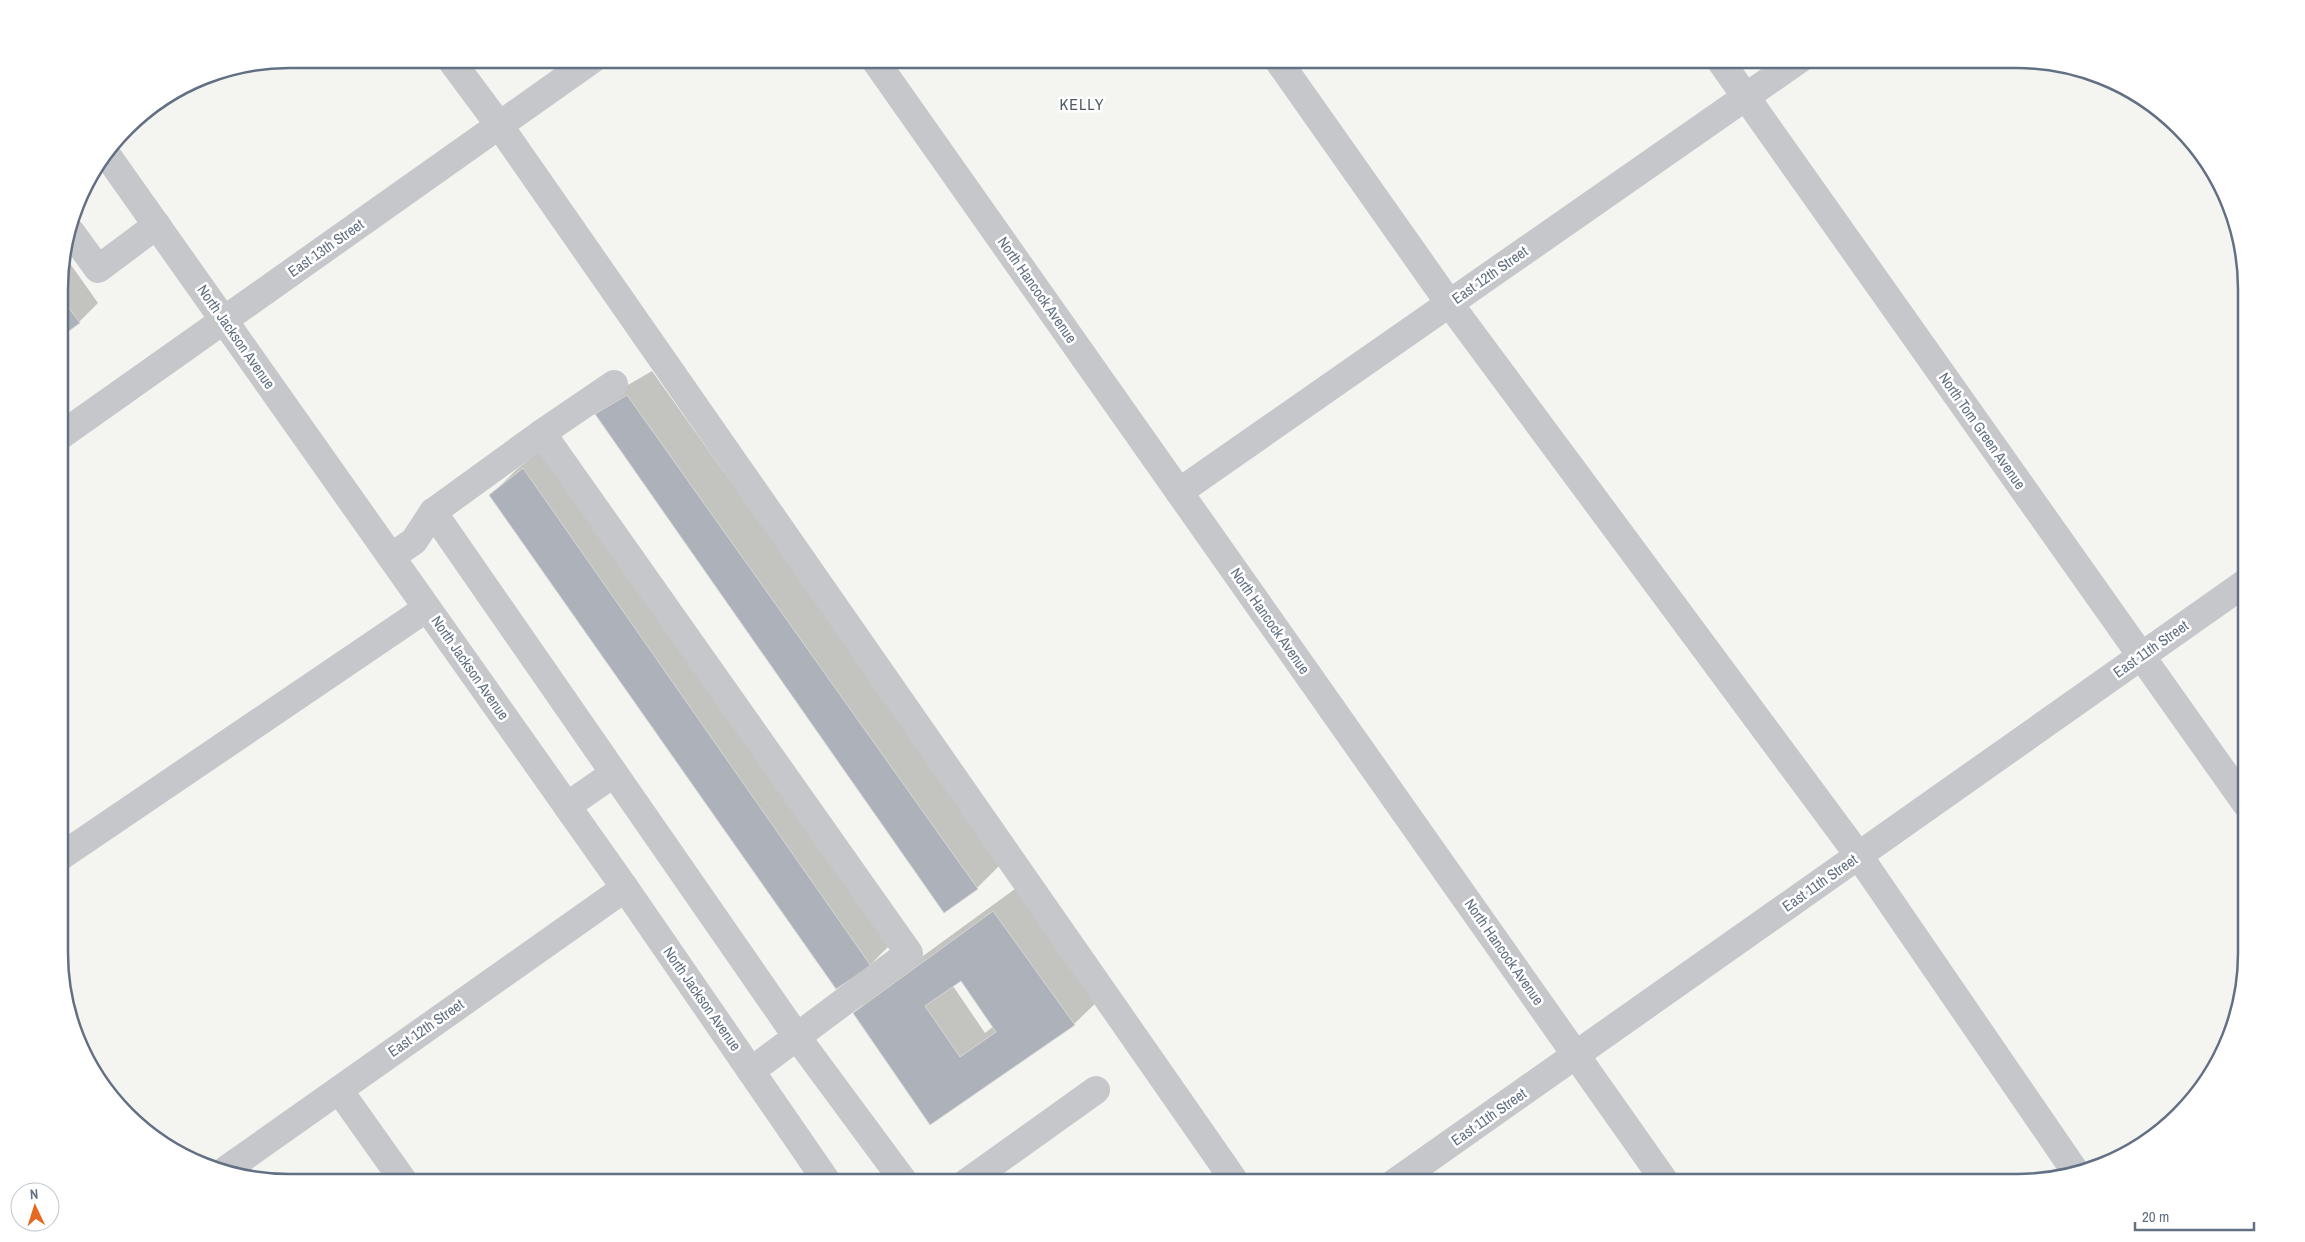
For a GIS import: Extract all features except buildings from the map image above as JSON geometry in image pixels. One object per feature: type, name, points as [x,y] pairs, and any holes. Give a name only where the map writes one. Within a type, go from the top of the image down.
[{"type":"street","points":[[457,68],[499,125],[1230,1174]]},
{"type":"street","name":"East 13th Street","points":[[68,430],[580,68]]},
{"type":"street","name":"North Hancock Avenue","points":[[880,68],[1660,1174]]},
{"type":"street","points":[[1283,68],[1449,303],[1859,856],[2072,1167]]},
{"type":"street","name":"North Tom Green Avenue","points":[[1725,68],[2238,793]]},
{"type":"street","name":"East 12th Street","points":[[1179,492],[1787,68]]},
{"type":"street","name":"North Jackson Avenue","points":[[110,158],[625,888],[822,1174]]},
{"type":"street","points":[[74,236],[98,269],[157,225]]},
{"type":"street","points":[[391,557],[414,541],[433,512],[614,384]]},
{"type":"street","points":[[542,434],[909,953],[751,1071]]},
{"type":"street","points":[[433,512],[797,1037],[898,1174]]},
{"type":"street","name":"East 11th Street","points":[[1407,1174],[1577,1056],[2238,588]]},
{"type":"street","points":[[68,853],[427,608]]},
{"type":"street","points":[[567,806],[613,774]]},
{"type":"street","name":"East 12th Street","points":[[230,1167],[625,888]]},
{"type":"street","points":[[339,1090],[399,1174]]},
{"type":"street","points":[[979,1174],[1096,1090]]},
{"type":"district","name":"KELLY","points":[[1082,104]]}]
